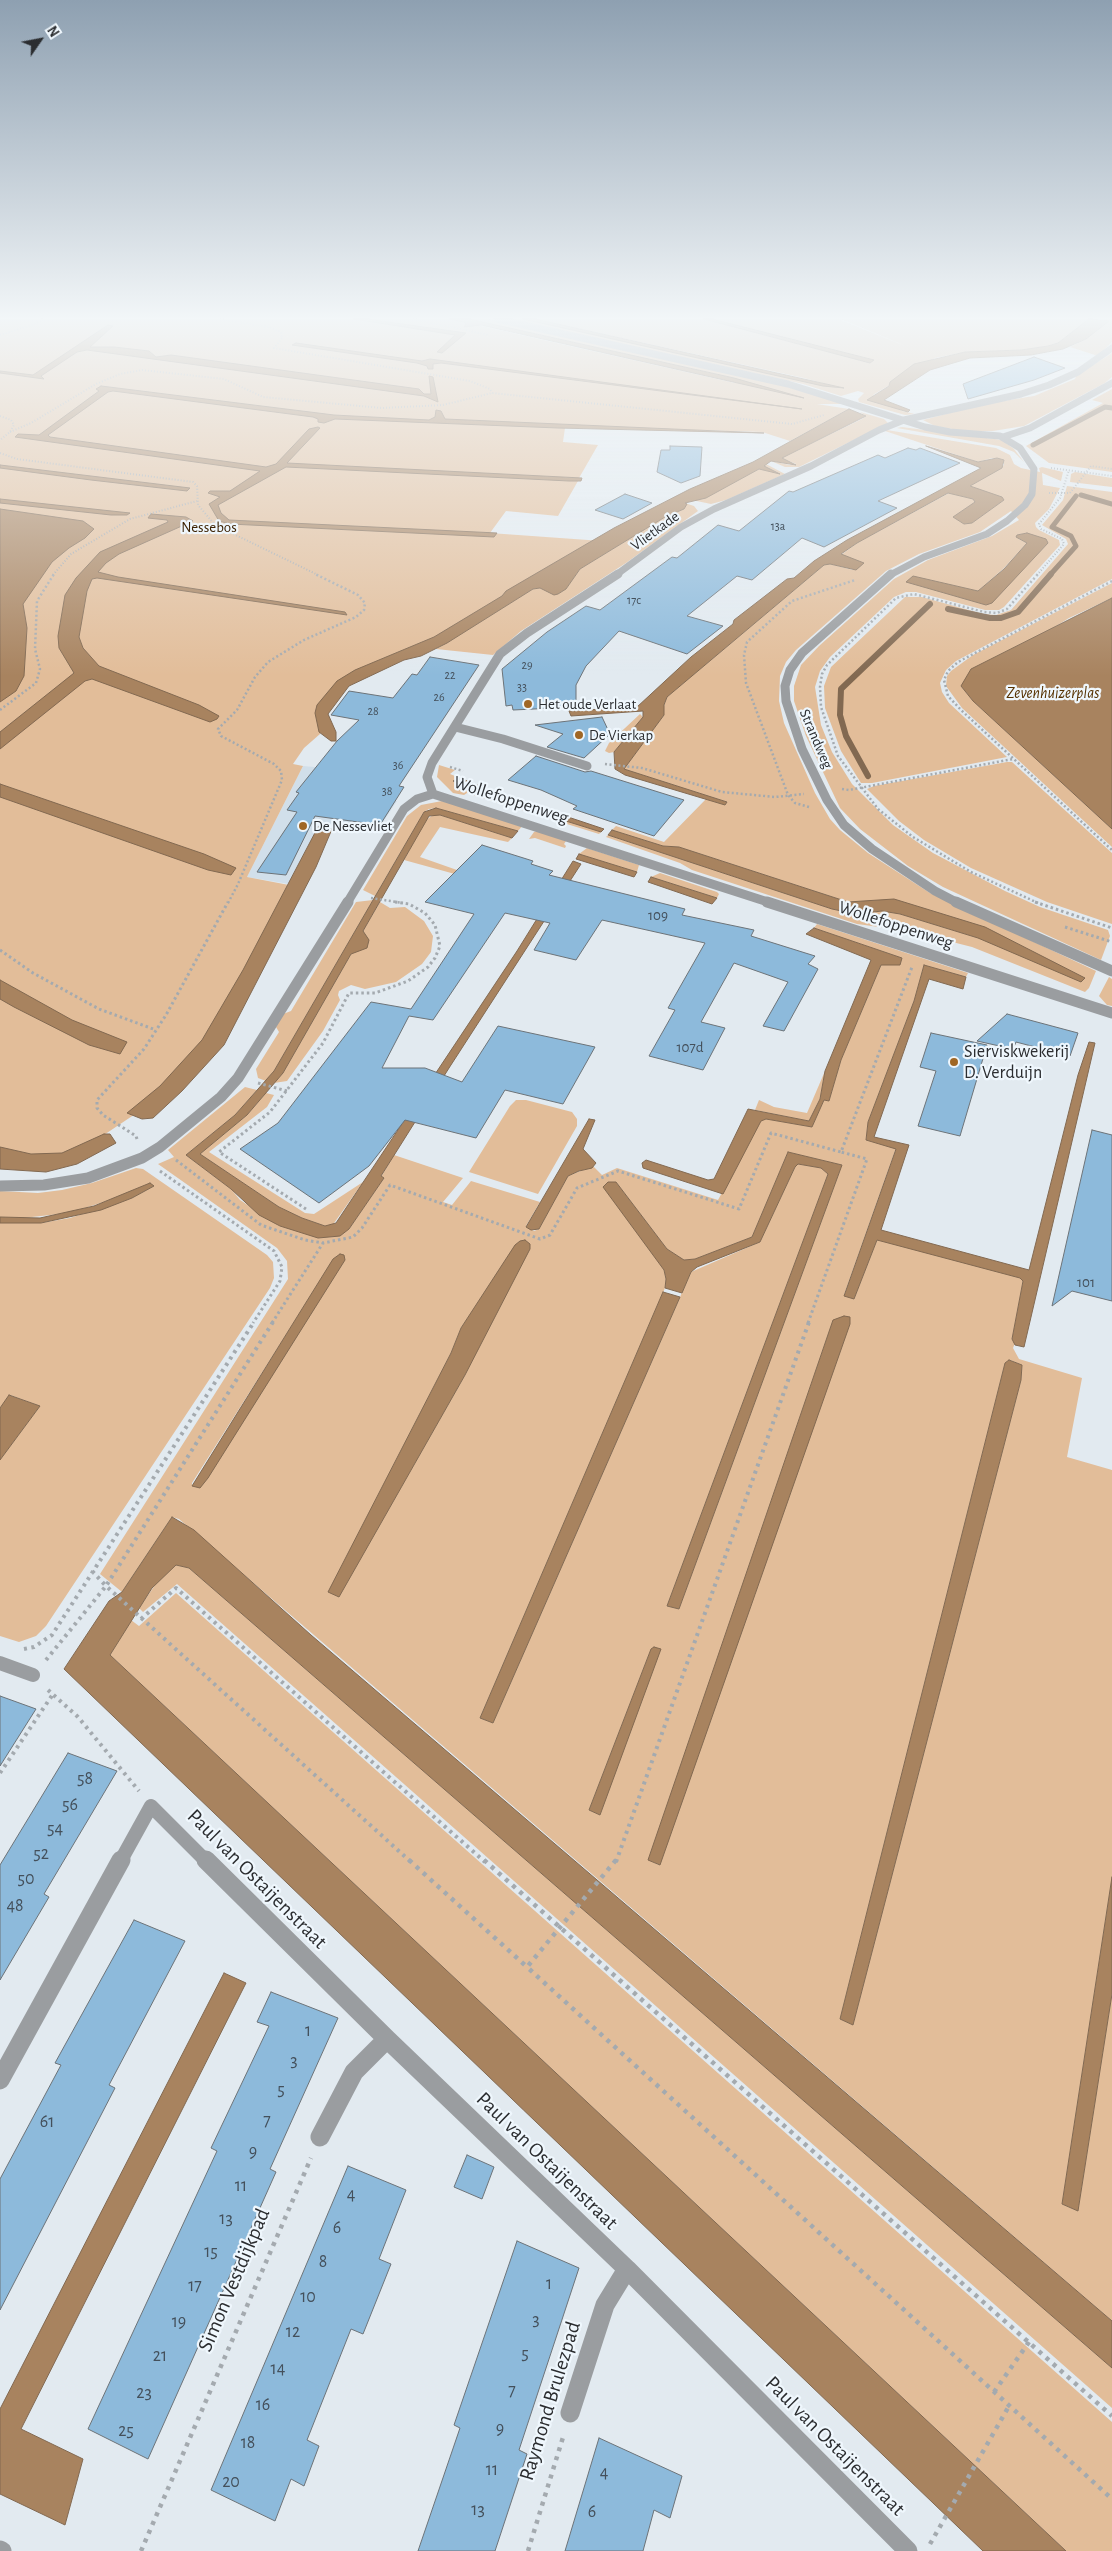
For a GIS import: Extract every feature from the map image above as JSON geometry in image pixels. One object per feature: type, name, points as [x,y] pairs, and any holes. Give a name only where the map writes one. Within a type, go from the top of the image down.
[{"type":"street","name":"Vlietkade","points":[[433,794],[427,777],[432,763],[500,654],[527,633],[623,571],[682,527],[714,509],[811,466],[864,438]]},
{"type":"street","points":[[1005,438],[1015,444],[1032,465],[1034,480],[1032,494]]},
{"type":"street","name":"Strandweg","points":[[1032,494],[1025,505],[997,529],[924,557],[891,574],[802,653],[790,670],[785,686],[791,722],[833,810],[844,825],[872,848],[935,891],[1112,971]]},
{"type":"street","points":[[454,727],[503,739],[587,766]]},
{"type":"street","name":"Wollefoppenweg","points":[[0,1186],[44,1185],[88,1178],[142,1158],[160,1147],[221,1097],[238,1078],[404,809],[417,799],[433,794],[1112,1013]]},
{"type":"street","points":[[0,1663],[33,1675]]},
{"type":"street","points":[[0,2080],[152,1806]]},
{"type":"street","name":"Paul van Ostaijenstraat","points":[[152,1806],[387,2039],[627,2269],[908,2551]]},
{"type":"street","points":[[320,2137],[354,2072],[387,2039]]},
{"type":"street","name":"Raymond Brulezpad","points":[[570,2413],[604,2305],[627,2269]]},
{"type":"path","points":[[0,453],[17,459],[188,480],[197,486],[197,501],[201,510],[215,525],[358,595],[365,603],[365,607],[356,617],[304,640],[268,662],[255,678],[237,710],[218,729],[218,733],[221,736],[274,764],[281,771],[282,780],[238,884],[156,1030],[144,1049],[97,1100],[97,1108],[103,1115],[136,1136],[142,1158],[274,1251],[282,1267],[280,1281],[52,1635],[34,1647],[18,1650]]},
{"type":"path","points":[[1032,465],[1112,476]]},
{"type":"path","points":[[1032,494],[1070,493],[1091,466],[1112,469]]},
{"type":"path","points":[[1069,470],[1061,493],[1052,509],[1039,524],[1041,529],[1062,539],[1064,544],[1008,608],[997,613],[984,612],[914,594],[896,598],[827,665],[822,674],[820,686],[821,707],[838,756],[854,780],[878,809],[913,837],[945,857],[1006,889],[1042,905],[1112,928]]},
{"type":"path","points":[[0,710],[36,683],[40,669],[35,649],[37,601],[58,568],[71,554],[130,518],[197,501]]},
{"type":"path","points":[[833,810],[811,808],[795,803],[788,795],[746,683],[744,655],[747,642],[792,601],[838,587],[862,576]]},
{"type":"path","points":[[1112,581],[966,658],[948,670],[944,680],[948,696],[961,710],[1112,850]]},
{"type":"path","points":[[606,764],[634,766]]},
{"type":"path","points":[[306,1210],[219,1152],[270,1112],[323,1043],[349,993],[375,993],[408,981],[428,967],[435,958],[440,946],[439,935],[435,925],[425,913],[409,904],[365,897]]},
{"type":"path","points":[[1058,924],[1112,942]]},
{"type":"path","points":[[0,950],[33,973],[98,1009],[156,1030]]},
{"type":"path","points":[[841,1152],[918,950]]},
{"type":"path","points":[[250,1081],[287,1091]]},
{"type":"path","points":[[160,1147],[261,1225],[304,1240],[323,1243],[353,1237],[362,1228],[390,1186],[540,1238],[550,1235],[577,1188],[618,1171],[739,1209],[770,1133],[866,1159],[612,1870],[527,1966]]},
{"type":"path","points":[[152,1806],[78,1717],[33,1675],[106,1586],[323,1243]]},
{"type":"path","points":[[92,1571],[140,1618],[527,1966],[1112,2500]]},
{"type":"path","points":[[140,1618],[176,1588],[1112,2416]]},
{"type":"path","points":[[0,1773],[53,1694]]},
{"type":"path","name":"Simon Vestdijkpad","points":[[141,2551],[320,2137]]},
{"type":"path","points":[[994,2392],[1029,2342]]},
{"type":"path","points":[[934,2539],[1009,2406]]},
{"type":"path","name":"Raymond Brulezpad","points":[[528,2551],[570,2413]]},
{"type":"shaded area","name":"De Nessevliet","points":[[303,766],[347,770],[347,792],[397,801],[377,831],[334,825],[332,829],[318,827],[289,884],[247,877]]},
{"type":"green space","name":"Nessebos","points":[[0,438],[564,438],[563,442],[598,445],[579,478],[526,476],[524,478],[578,481],[558,516],[506,511],[490,533],[602,541],[457,630],[374,665],[327,697],[320,734],[304,748],[293,764],[303,766],[247,877],[289,885],[189,1078],[65,1161],[0,1161]]},
{"type":"green space","name":"Nessebos","points":[[781,438],[795,438],[790,441]]},
{"type":"green space","points":[[822,438],[858,438],[799,467],[785,467],[771,461],[790,465],[796,464],[781,458]]},
{"type":"green space","points":[[906,438],[936,438],[996,448],[1010,455],[1014,464],[1021,468],[1040,472],[1039,468],[1042,467],[1063,472],[1061,481],[1042,473],[1043,485],[1060,488],[1049,509],[1035,523],[1039,530],[1059,540],[1060,545],[1004,607],[999,610],[985,610],[916,592],[906,592],[894,597],[830,657],[820,671],[815,687],[821,725],[832,752],[852,784],[893,825],[933,853],[1005,891],[1040,907],[1108,930],[1110,936],[1101,960],[943,887],[908,866],[860,829],[840,808],[806,736],[794,701],[794,686],[801,665],[819,646],[894,579],[928,560],[992,536],[1019,520],[1011,511],[980,532],[919,554],[886,571],[796,650],[786,662],[780,676],[779,701],[784,723],[815,793],[830,819],[840,830],[868,853],[930,893],[1096,971],[1089,988],[1085,992],[972,947],[909,931],[857,924],[692,870],[680,863],[606,837],[608,835],[832,909],[856,914],[882,911],[900,914],[978,938],[894,900],[848,902],[679,847],[663,846],[612,830],[616,826],[664,842],[706,799],[725,805],[727,802],[624,769],[664,715],[667,697],[824,565],[830,564],[853,570],[863,564],[841,555],[857,543],[949,493],[973,499],[975,502],[954,517],[964,524],[972,523],[1004,500],[970,486],[1004,465],[1004,460],[992,458],[978,462]],"holes":[[[1027,533],[1048,543],[986,605],[907,582],[925,579],[978,591],[1003,569],[1027,543],[1019,539],[1017,535]]]},
{"type":"green space","points":[[954,438],[1002,440],[1014,449],[1024,462],[1014,452],[999,446]]},
{"type":"green space","points":[[1040,438],[1112,438],[1112,472],[1049,463],[1026,446]]},
{"type":"green space","points":[[766,464],[785,474],[726,500],[711,504],[692,500],[696,500],[759,469],[779,473],[763,466]]},
{"type":"green space","points":[[1075,472],[1112,478],[1112,487],[1070,482],[1071,474]]},
{"type":"green space","points":[[1067,486],[1112,492],[1112,579],[956,661],[946,670],[940,683],[942,692],[949,703],[1007,757],[872,783],[861,783],[841,751],[825,708],[824,686],[831,667],[905,597],[922,597],[983,614],[996,615],[1011,610],[1068,544],[1066,539],[1042,525],[1063,500]]},
{"type":"green space","points":[[685,503],[694,506],[698,511],[626,563],[521,631],[493,655],[436,649],[533,589],[540,588],[558,594],[566,589],[580,569],[665,517],[684,509]]},
{"type":"green space","points":[[1112,583],[1112,598],[1069,618],[961,686],[973,701],[1112,829],[1112,847],[962,708],[946,686],[947,676],[951,671],[973,655]]},
{"type":"green space","points":[[640,714],[643,717],[614,752],[609,753],[605,751],[609,743]]},
{"type":"green space","points":[[1012,762],[1112,853],[1112,924],[1047,902],[971,868],[924,840],[899,821],[867,789],[874,786]]},
{"type":"green space","points":[[439,765],[455,770],[450,774],[460,778],[453,781],[461,787],[601,832],[599,834],[467,793],[464,795],[453,793],[437,777]]},
{"type":"green space","points":[[442,801],[523,825],[518,831],[436,808],[429,809],[424,812],[375,896],[363,890],[407,816],[421,805]]},
{"type":"green space","points":[[433,815],[440,815],[512,838],[508,842],[440,827],[420,857],[474,876],[473,879],[404,860],[426,820]]},
{"type":"green space","points":[[538,831],[566,841],[564,844],[565,848],[535,838],[529,839],[534,832]]},
{"type":"green space","points":[[587,848],[639,865],[637,872],[579,854]]},
{"type":"green space","points":[[660,873],[719,894],[717,898],[651,877]]},
{"type":"green space","points":[[373,900],[274,1071],[266,1081],[258,1078],[256,1069],[279,1032],[276,1027],[283,1014],[291,1011],[356,902]]},
{"type":"green space","points":[[380,902],[390,908],[405,907],[424,921],[433,936],[431,952],[422,964],[396,982],[365,989],[351,985],[339,991],[340,1000],[323,1031],[287,1081],[274,1083],[283,1073],[351,954],[368,940],[363,931]]},
{"type":"green space","points":[[817,924],[968,973],[966,977],[924,965],[914,1001],[868,1122],[866,1140],[896,1148],[844,1295],[854,1299],[877,1240],[889,1241],[1021,1278],[1023,1281],[1012,1339],[1015,1343],[1013,1348],[1019,1359],[1082,1378],[1067,1457],[1112,1470],[1112,1877],[1062,2204],[1078,2211],[1112,1994],[1112,2321],[179,1519],[172,1517],[122,1592],[100,1574],[288,1279],[287,1261],[277,1248],[158,1164],[174,1157],[168,1150],[245,1087],[257,1090],[235,1115],[186,1155],[231,1189],[240,1200],[280,1226],[349,1229],[384,1178],[381,1177],[394,1155],[463,1178],[443,1202],[452,1205],[471,1181],[540,1202],[526,1226],[534,1231],[539,1229],[568,1176],[593,1166],[602,1175],[617,1168],[718,1200],[761,1120],[766,1119],[812,1127],[824,1100],[829,1101],[841,1060],[881,965],[900,965],[902,958],[814,928]],"holes":[[[788,1152],[842,1165],[679,1609],[667,1606],[828,1174],[821,1168],[798,1164],[795,1167],[760,1242],[691,1272],[493,1723],[480,1718],[665,1288],[664,1270],[616,1182],[667,1249],[684,1260],[695,1259],[752,1237]],[[336,1256],[192,1486],[192,1483]],[[486,1292],[465,1375],[339,1596],[329,1592],[451,1353],[461,1328]],[[833,1320],[659,1865],[649,1860]],[[1010,1360],[1022,1365],[1021,1380],[853,2025],[840,2019],[1005,1363]],[[651,1649],[600,1815],[589,1810]]]},
{"type":"green space","points":[[1109,977],[1112,979],[1112,1006],[1107,1005],[1099,996]]},
{"type":"green space","points":[[825,1071],[820,1099],[809,1121],[755,1110],[759,1100],[774,1107],[807,1113]]},
{"type":"green space","points":[[266,1093],[274,1095],[267,1107],[209,1152],[305,1213],[314,1214],[363,1182],[332,1226],[325,1226],[302,1218],[279,1207],[200,1154],[247,1115]]},
{"type":"green space","points":[[516,1100],[526,1100],[572,1112],[577,1119],[577,1126],[538,1194],[469,1172],[510,1106]]},
{"type":"green space","points":[[136,1168],[143,1169],[267,1255],[273,1262],[274,1278],[270,1288],[46,1626],[36,1636],[19,1642],[0,1636],[0,1460],[40,1406],[10,1395],[0,1408],[0,1223],[41,1223],[70,1218],[132,1198],[154,1186],[69,1213],[13,1219],[0,1217],[0,1191],[38,1193],[62,1190],[92,1183]]},
{"type":"green space","points":[[176,1565],[189,1568],[1112,2368],[1112,2408],[177,1584],[143,1612],[139,1608],[160,1578]]},
{"type":"green space","points":[[176,1593],[1112,2422],[1112,2551],[1066,2551],[110,1655],[131,1620],[139,1626]]},
{"type":"water","points":[[23,438],[58,438],[266,467],[276,464],[300,438],[311,438],[287,463],[582,478],[581,481],[569,481],[286,467],[218,505],[221,513],[229,520],[497,533],[494,537],[230,524],[219,521],[209,504],[220,497],[208,493],[210,491],[230,491],[260,471]]},
{"type":"water","points":[[796,438],[822,438],[782,458],[796,465],[771,461],[764,466],[780,474],[759,469],[706,498],[685,503],[687,504],[684,509],[665,517],[580,569],[566,589],[558,594],[554,595],[540,588],[533,589],[447,643],[421,656],[404,660],[349,686],[328,714],[336,732],[336,741],[331,741],[319,732],[315,713],[317,705],[337,681],[355,670],[434,637],[502,596],[506,591],[614,528],[690,489],[753,462]]},
{"type":"water","points":[[926,446],[978,462],[997,458],[1004,460],[1002,468],[970,486],[1002,497],[1004,500],[972,523],[964,524],[953,517],[975,502],[973,499],[948,493],[857,543],[841,554],[864,563],[856,570],[830,564],[824,565],[667,697],[664,705],[664,715],[624,769],[727,802],[725,805],[625,775],[615,769],[614,752],[643,717],[643,711],[571,716],[569,711],[637,707],[691,657],[733,624],[734,620],[787,579],[794,578],[814,561],[847,540],[981,468]]},
{"type":"water","points":[[0,465],[190,488],[187,491],[91,480],[0,468]]},
{"type":"water","points":[[0,499],[130,513],[127,515],[111,515],[0,503]]},
{"type":"water","points":[[0,509],[83,521],[94,529],[85,538],[52,562],[23,604],[27,628],[24,676],[16,691],[0,702]]},
{"type":"water","points":[[151,514],[186,517],[193,521],[119,554],[106,563],[98,572],[118,577],[345,612],[347,615],[97,578],[92,579],[87,591],[79,637],[83,648],[99,666],[199,705],[219,716],[210,722],[92,679],[85,681],[0,749],[0,732],[74,673],[59,648],[58,636],[65,595],[76,578],[100,552],[168,522],[167,520],[148,518]]},
{"type":"water","points":[[1027,533],[1046,539],[1048,543],[992,603],[986,605],[906,582],[913,576],[978,591],[1004,569],[1027,543],[1016,537],[1017,535]]},
{"type":"water","name":"Zevenhuizerplas","points":[[1112,598],[1112,829],[973,701],[961,686],[971,669]]},
{"type":"water","points":[[460,778],[499,794],[604,829],[601,832],[496,799],[453,781]]},
{"type":"water","points":[[0,784],[204,854],[236,868],[231,875],[208,870],[0,797]]},
{"type":"water","points":[[436,808],[518,831],[512,838],[440,815],[429,816],[363,931],[369,940],[367,948],[351,954],[283,1073],[247,1115],[200,1154],[279,1207],[302,1218],[325,1226],[336,1223],[517,951],[573,861],[581,864],[381,1176],[384,1178],[349,1229],[340,1236],[318,1238],[280,1226],[259,1215],[231,1189],[186,1155],[235,1115],[274,1071],[424,812]]},
{"type":"water","points":[[318,827],[332,829],[316,867],[224,1045],[182,1091],[153,1118],[142,1119],[127,1113],[160,1086],[202,1040],[243,970]]},
{"type":"water","points":[[612,830],[663,846],[679,847],[848,902],[894,899],[985,927],[1085,978],[1081,982],[978,938],[900,914],[882,911],[856,914],[832,909],[608,835]]},
{"type":"water","points":[[579,854],[637,872],[634,877],[576,859]]},
{"type":"water","points":[[651,877],[717,898],[712,904],[648,882]]},
{"type":"water","points":[[814,928],[902,958],[900,965],[881,965],[841,1060],[829,1101],[824,1100],[812,1127],[766,1119],[761,1121],[723,1194],[643,1168],[642,1163],[646,1160],[708,1180],[714,1179],[748,1109],[809,1121],[820,1099],[825,1071],[871,960],[806,934]]},
{"type":"water","points":[[924,965],[966,977],[963,989],[929,979],[874,1137],[909,1145],[881,1230],[1029,1270],[1078,1075],[1089,1042],[1095,1043],[1024,1347],[1015,1345],[1012,1339],[1023,1281],[1020,1278],[877,1240],[854,1299],[844,1296],[896,1149],[866,1140],[868,1122],[914,1001]]},
{"type":"water","points":[[0,980],[72,1020],[127,1042],[120,1054],[89,1045],[0,999]]},
{"type":"water","points":[[589,1119],[595,1120],[583,1149],[596,1163],[592,1168],[568,1176],[539,1229],[531,1230],[526,1227]]},
{"type":"water","points":[[104,1134],[110,1134],[116,1143],[77,1164],[46,1172],[0,1169],[0,1147],[31,1154],[62,1153]]},
{"type":"water","points":[[788,1152],[842,1165],[679,1609],[667,1606],[828,1174],[821,1168],[798,1164],[760,1242],[697,1267],[691,1272],[682,1293],[665,1288],[664,1270],[603,1187],[608,1182],[616,1182],[667,1249],[684,1260],[695,1259],[752,1237]]},
{"type":"water","points":[[150,1183],[154,1186],[132,1198],[101,1210],[41,1223],[0,1223],[0,1217],[40,1218],[94,1206]]},
{"type":"water","points":[[525,1240],[530,1244],[530,1249],[465,1375],[339,1597],[328,1592],[451,1353],[461,1328],[515,1245]]},
{"type":"water","points":[[340,1254],[344,1255],[345,1260],[208,1478],[200,1488],[192,1486],[333,1259]]},
{"type":"water","points":[[663,1292],[680,1297],[493,1723],[480,1718]]},
{"type":"water","points":[[844,1316],[850,1317],[850,1324],[660,1865],[648,1860],[833,1320]]},
{"type":"water","points":[[1009,1360],[1022,1365],[1021,1380],[853,2025],[840,2019],[1005,1363]]},
{"type":"water","points":[[9,1395],[40,1406],[0,1460],[0,1408]]},
{"type":"water","points":[[172,1517],[194,1530],[311,1635],[1112,2321],[1112,2368],[189,1568],[176,1565],[152,1588],[110,1655],[1066,2551],[983,2551],[64,1669],[109,1601],[122,1592]]},
{"type":"water","points":[[654,1647],[661,1649],[600,1815],[589,1810],[651,1649]]},
{"type":"water","points":[[1112,1877],[1112,1994],[1078,2211],[1062,2204]]},
{"type":"water","points":[[224,1973],[246,1983],[21,2429],[83,2459],[65,2525],[0,2494],[0,2409]]},
{"type":"building","points":[[670,446],[702,447],[700,476],[681,483],[657,472],[661,450],[670,450]]},
{"type":"building","points":[[908,448],[916,450],[920,448],[960,463],[878,501],[897,508],[824,547],[802,538],[752,580],[737,576],[687,616],[723,626],[687,654],[619,631],[586,666],[576,685],[576,707],[513,710],[512,705],[506,706],[502,669],[547,632],[586,606],[600,610],[672,557],[677,558],[718,525],[739,531],[789,491],[793,492],[878,455],[885,458]]},
{"type":"building","points":[[625,494],[652,503],[623,519],[595,510]]},
{"type":"building","points":[[430,657],[479,665],[399,786],[404,787],[380,825],[315,816],[286,875],[257,872],[297,812],[287,810],[299,793],[296,792],[337,741],[359,720],[331,715],[349,691],[393,698],[412,674],[417,675]]},
{"type":"building","points":[[602,717],[610,734],[584,758],[547,747],[563,734],[535,725]]},
{"type":"building","points":[[536,756],[684,800],[654,836],[573,809],[577,806],[541,790],[508,780]]},
{"type":"building","points":[[482,845],[533,861],[531,864],[553,871],[549,875],[685,909],[682,915],[754,930],[751,936],[815,956],[808,964],[818,969],[784,1031],[763,1026],[788,982],[734,963],[701,1022],[725,1028],[703,1070],[649,1056],[675,1010],[668,1008],[705,943],[602,920],[576,960],[534,950],[550,923],[505,913],[433,1020],[409,1016],[382,1068],[425,1068],[462,1082],[498,1026],[595,1047],[563,1104],[505,1090],[476,1138],[405,1120],[369,1166],[319,1203],[240,1149],[278,1123],[371,1002],[411,1009],[474,914],[425,902]]},
{"type":"building","points":[[1007,1014],[1078,1033],[1070,1056],[1016,1042],[1013,1049],[977,1041]]},
{"type":"building","points":[[931,1033],[987,1045],[960,1136],[918,1126],[936,1071],[920,1067]]},
{"type":"building","points":[[1092,1130],[1112,1135],[1112,1301],[1072,1291],[1052,1306]]},
{"type":"building","points":[[0,1696],[36,1709],[0,1766]]},
{"type":"building","points":[[68,1753],[117,1771],[44,1894],[49,1897],[0,1980],[0,1865]]},
{"type":"building","points":[[134,1920],[185,1941],[109,2085],[115,2088],[0,2310],[0,2179],[61,2065],[55,2063]]},
{"type":"building","points":[[271,1992],[338,2018],[270,2169],[276,2172],[148,2459],[88,2429],[217,2151],[211,2148],[269,2026],[257,2022]]},
{"type":"building","points":[[467,2155],[494,2167],[482,2199],[454,2187]]},
{"type":"building","points":[[348,2166],[406,2190],[379,2259],[391,2264],[363,2334],[351,2329],[307,2440],[319,2446],[304,2486],[291,2479],[275,2521],[211,2490]]},
{"type":"building","points":[[517,2241],[579,2268],[519,2450],[527,2454],[495,2551],[418,2551],[460,2428],[454,2425]]},
{"type":"building","points":[[599,2438],[682,2476],[670,2518],[654,2510],[643,2551],[565,2551]]},
{"type":"waterway","points":[[1033,445],[1046,438]]},
{"type":"waterway","points":[[1081,495],[1112,504]]},
{"type":"waterway","points":[[1050,575],[1076,546],[1071,536],[1052,527],[1076,496]]},
{"type":"waterway","points":[[948,609],[990,618],[1001,618],[1018,612],[1051,574]]},
{"type":"waterway","points":[[868,776],[846,736],[840,715],[841,689],[930,604]]},
{"type":"place","name":"Het oude Verlaat","points":[[528,704]]},
{"type":"place","name":"De Vierkap","points":[[579,735]]},
{"type":"place","name":"De Nessevliet","points":[[303,826]]},
{"type":"place","name":"Sierviskwekerij D. Verduijn","points":[[954,1062]]}]
